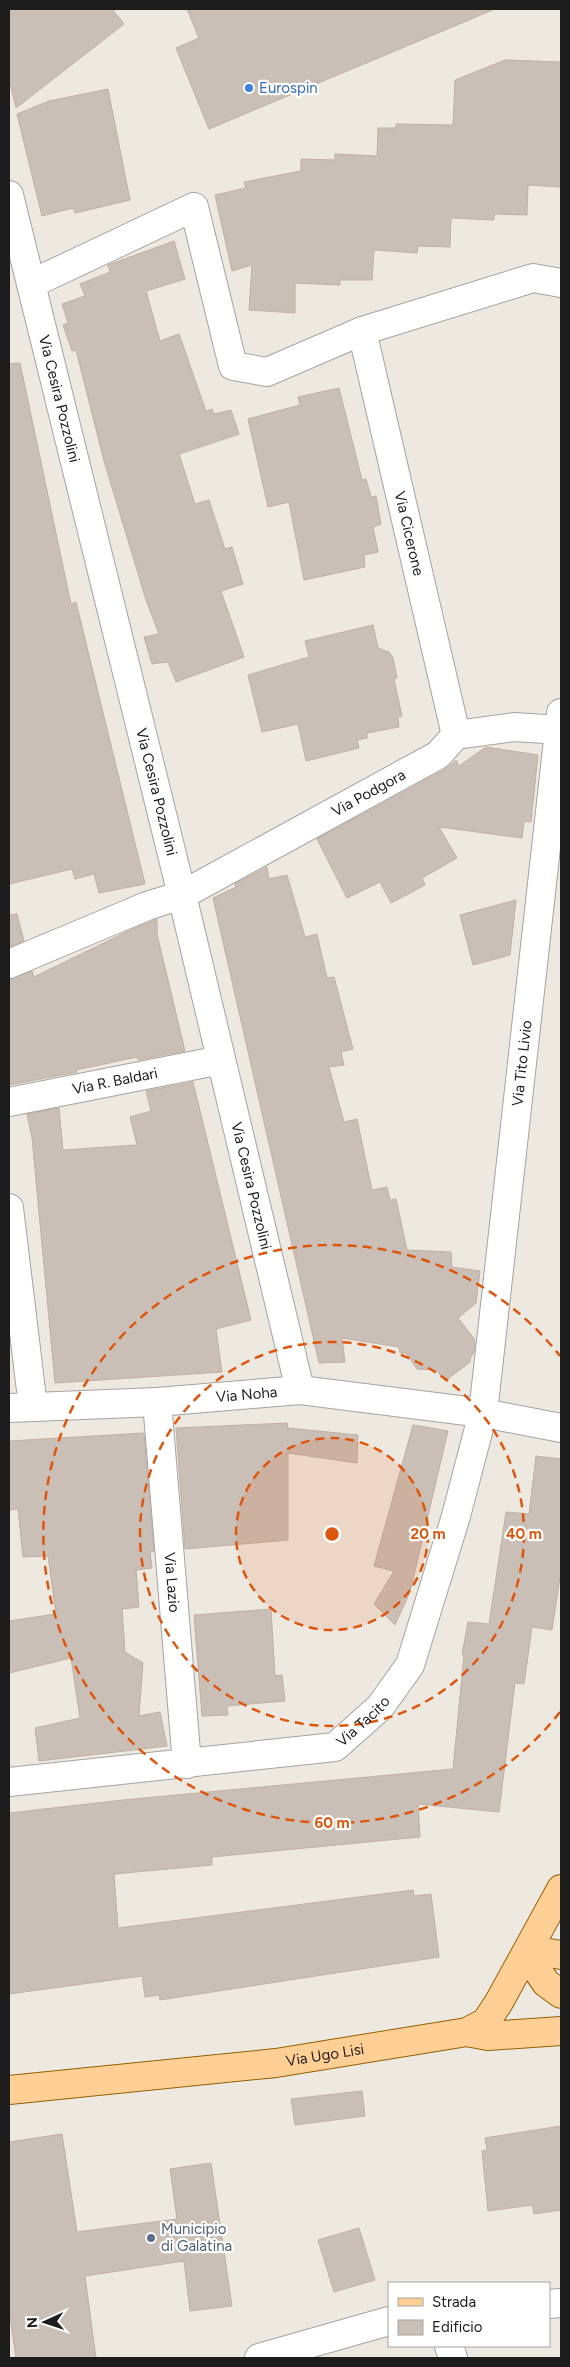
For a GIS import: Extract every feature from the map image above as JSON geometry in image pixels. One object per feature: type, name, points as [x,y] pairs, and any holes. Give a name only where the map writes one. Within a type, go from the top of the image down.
[{"type":"main road","name":"Via Ugo Lisi","points":[[9,2090],[276,2063],[467,2032],[486,2022],[492,2014],[527,1954],[561,1889]]},
{"type":"main road","points":[[561,1955],[543,1952],[527,1954],[546,1983],[561,1994]]},
{"type":"main road","points":[[467,2032],[488,2036],[561,2031]]},
{"type":"street","name":"Via Cesira Pozzolini","points":[[9,195],[13,238],[31,284],[182,895],[300,1390]]},
{"type":"street","points":[[31,284],[194,207],[233,366],[268,372],[362,331],[533,278],[561,283]]},
{"type":"street","name":"Via Cicerone","points":[[362,331],[456,736]]},
{"type":"street","points":[[456,736],[514,727],[561,724]]},
{"type":"street","name":"Via Tito Livio","points":[[483,1413],[561,724]]},
{"type":"street","name":"Via Podgora","points":[[9,964],[147,906],[182,895],[438,755],[456,736]]},
{"type":"street","name":"Via R. Baldari","points":[[9,1102],[221,1060]]},
{"type":"street","points":[[9,1208],[21,1408]]},
{"type":"street","name":"Via Noha","points":[[21,1408],[157,1402],[300,1390],[483,1413],[561,1428]]},
{"type":"street","name":"Via Lazio","points":[[157,1402],[187,1764]]},
{"type":"street","name":"Via Tacito","points":[[9,1782],[335,1747],[380,1707],[410,1665],[456,1516],[483,1413]]},
{"type":"street","points":[[259,2358],[388,2321]]},
{"type":"building","points":[[9,9],[112,9],[124,24],[16,108],[9,79]]},
{"type":"building","name":"Eurospin","points":[[187,9],[495,9],[209,129],[176,48],[199,38]]},
{"type":"building","points":[[505,60],[561,62],[561,187],[528,185],[527,215],[494,214],[494,220],[451,218],[450,247],[418,246],[417,253],[374,250],[372,280],[340,280],[340,285],[295,283],[295,313],[249,310],[252,265],[232,271],[215,195],[246,188],[244,182],[301,171],[301,159],[335,160],[335,154],[377,156],[378,128],[396,128],[396,124],[453,125],[455,80]]},
{"type":"building","points":[[108,89],[130,200],[75,213],[73,208],[42,216],[17,114],[49,101]]},
{"type":"building","points":[[174,241],[185,279],[146,291],[160,341],[179,334],[206,411],[212,409],[214,414],[231,410],[239,434],[179,454],[195,504],[209,500],[225,549],[232,547],[243,584],[221,591],[244,657],[176,682],[168,662],[152,664],[144,637],[159,634],[146,600],[104,461],[76,350],[72,351],[63,325],[68,323],[62,304],[85,296],[80,284],[110,272],[108,265]]},
{"type":"building","points":[[20,363],[71,604],[76,602],[145,884],[99,893],[94,874],[75,879],[72,869],[9,884],[9,364]]},
{"type":"building","points":[[339,388],[362,480],[366,479],[371,497],[376,496],[381,524],[373,527],[378,552],[364,555],[365,567],[304,580],[289,502],[268,507],[248,419],[300,405],[298,397]]},
{"type":"building","points":[[373,625],[378,648],[389,652],[393,658],[397,678],[394,679],[402,716],[398,717],[399,727],[367,733],[367,738],[357,740],[359,748],[306,761],[298,724],[262,732],[248,675],[309,657],[305,641]]},
{"type":"building","points":[[486,747],[538,755],[531,822],[524,821],[522,838],[439,827],[457,858],[422,878],[425,885],[391,903],[380,882],[347,898],[317,839],[446,769],[456,760],[459,766]]},
{"type":"building","points":[[267,867],[269,879],[287,875],[305,937],[317,934],[327,978],[334,977],[353,1049],[341,1052],[344,1065],[329,1067],[344,1122],[357,1119],[372,1190],[387,1187],[390,1200],[396,1199],[407,1250],[451,1252],[452,1267],[480,1271],[476,1303],[458,1318],[475,1340],[474,1352],[470,1362],[445,1381],[436,1370],[417,1369],[406,1353],[400,1353],[399,1347],[342,1338],[345,1362],[319,1363],[213,898],[236,887],[235,884]]},
{"type":"building","points":[[516,900],[510,955],[473,965],[460,915]]},
{"type":"building","points":[[17,914],[24,941],[9,947],[9,915]]},
{"type":"building","points":[[157,919],[157,934],[185,1051],[138,1060],[137,1057],[76,1070],[77,1072],[9,1085],[9,979],[32,971],[34,977]]},
{"type":"building","points":[[193,1082],[251,1320],[216,1329],[222,1372],[55,1383],[32,1138],[27,1114],[59,1108],[63,1150],[137,1145],[130,1117],[151,1111],[146,1091]]},
{"type":"building","points":[[287,1423],[288,1428],[358,1435],[357,1463],[288,1453],[288,1540],[185,1549],[176,1428]]},
{"type":"building","points":[[413,1425],[448,1431],[410,1592],[395,1625],[374,1604],[394,1571],[374,1566]]},
{"type":"building","points":[[144,1433],[154,1551],[150,1552],[152,1568],[136,1570],[139,1607],[122,1609],[125,1652],[143,1663],[139,1716],[160,1712],[167,1746],[39,1761],[35,1728],[80,1718],[71,1658],[9,1673],[9,1621],[56,1614],[48,1556],[23,1557],[18,1509],[9,1510],[9,1441]]},
{"type":"building","points":[[536,1456],[561,1459],[561,1571],[552,1630],[532,1627],[524,1684],[515,1683],[499,1812],[418,1804],[420,1837],[212,1857],[212,1865],[114,1874],[118,1928],[413,1890],[414,1896],[431,1894],[439,1957],[160,2000],[159,1995],[145,1997],[142,1976],[9,1994],[9,1813],[123,1800],[453,1769],[464,1655],[462,1655],[468,1622],[489,1624],[506,1512],[529,1514]]},
{"type":"building","points":[[271,1609],[275,1676],[282,1675],[285,1701],[227,1706],[228,1715],[202,1716],[194,1615]]},
{"type":"building","points":[[362,2091],[365,2116],[295,2125],[291,2099]]},
{"type":"building","points":[[561,2126],[561,2210],[534,2214],[532,2205],[488,2211],[482,2151],[487,2150],[485,2138]]},
{"type":"building","points":[[62,2134],[77,2232],[177,2219],[170,2169],[211,2163],[232,2306],[190,2311],[184,2261],[85,2276],[96,2358],[16,2358],[9,2310],[9,2142]]},
{"type":"building","points":[[359,2228],[375,2280],[334,2292],[318,2240]]},
{"type":"place","name":"Eurospin","points":[[249,88]]},
{"type":"place","name":"Municipio di Galatina","points":[[151,2238]]}]
